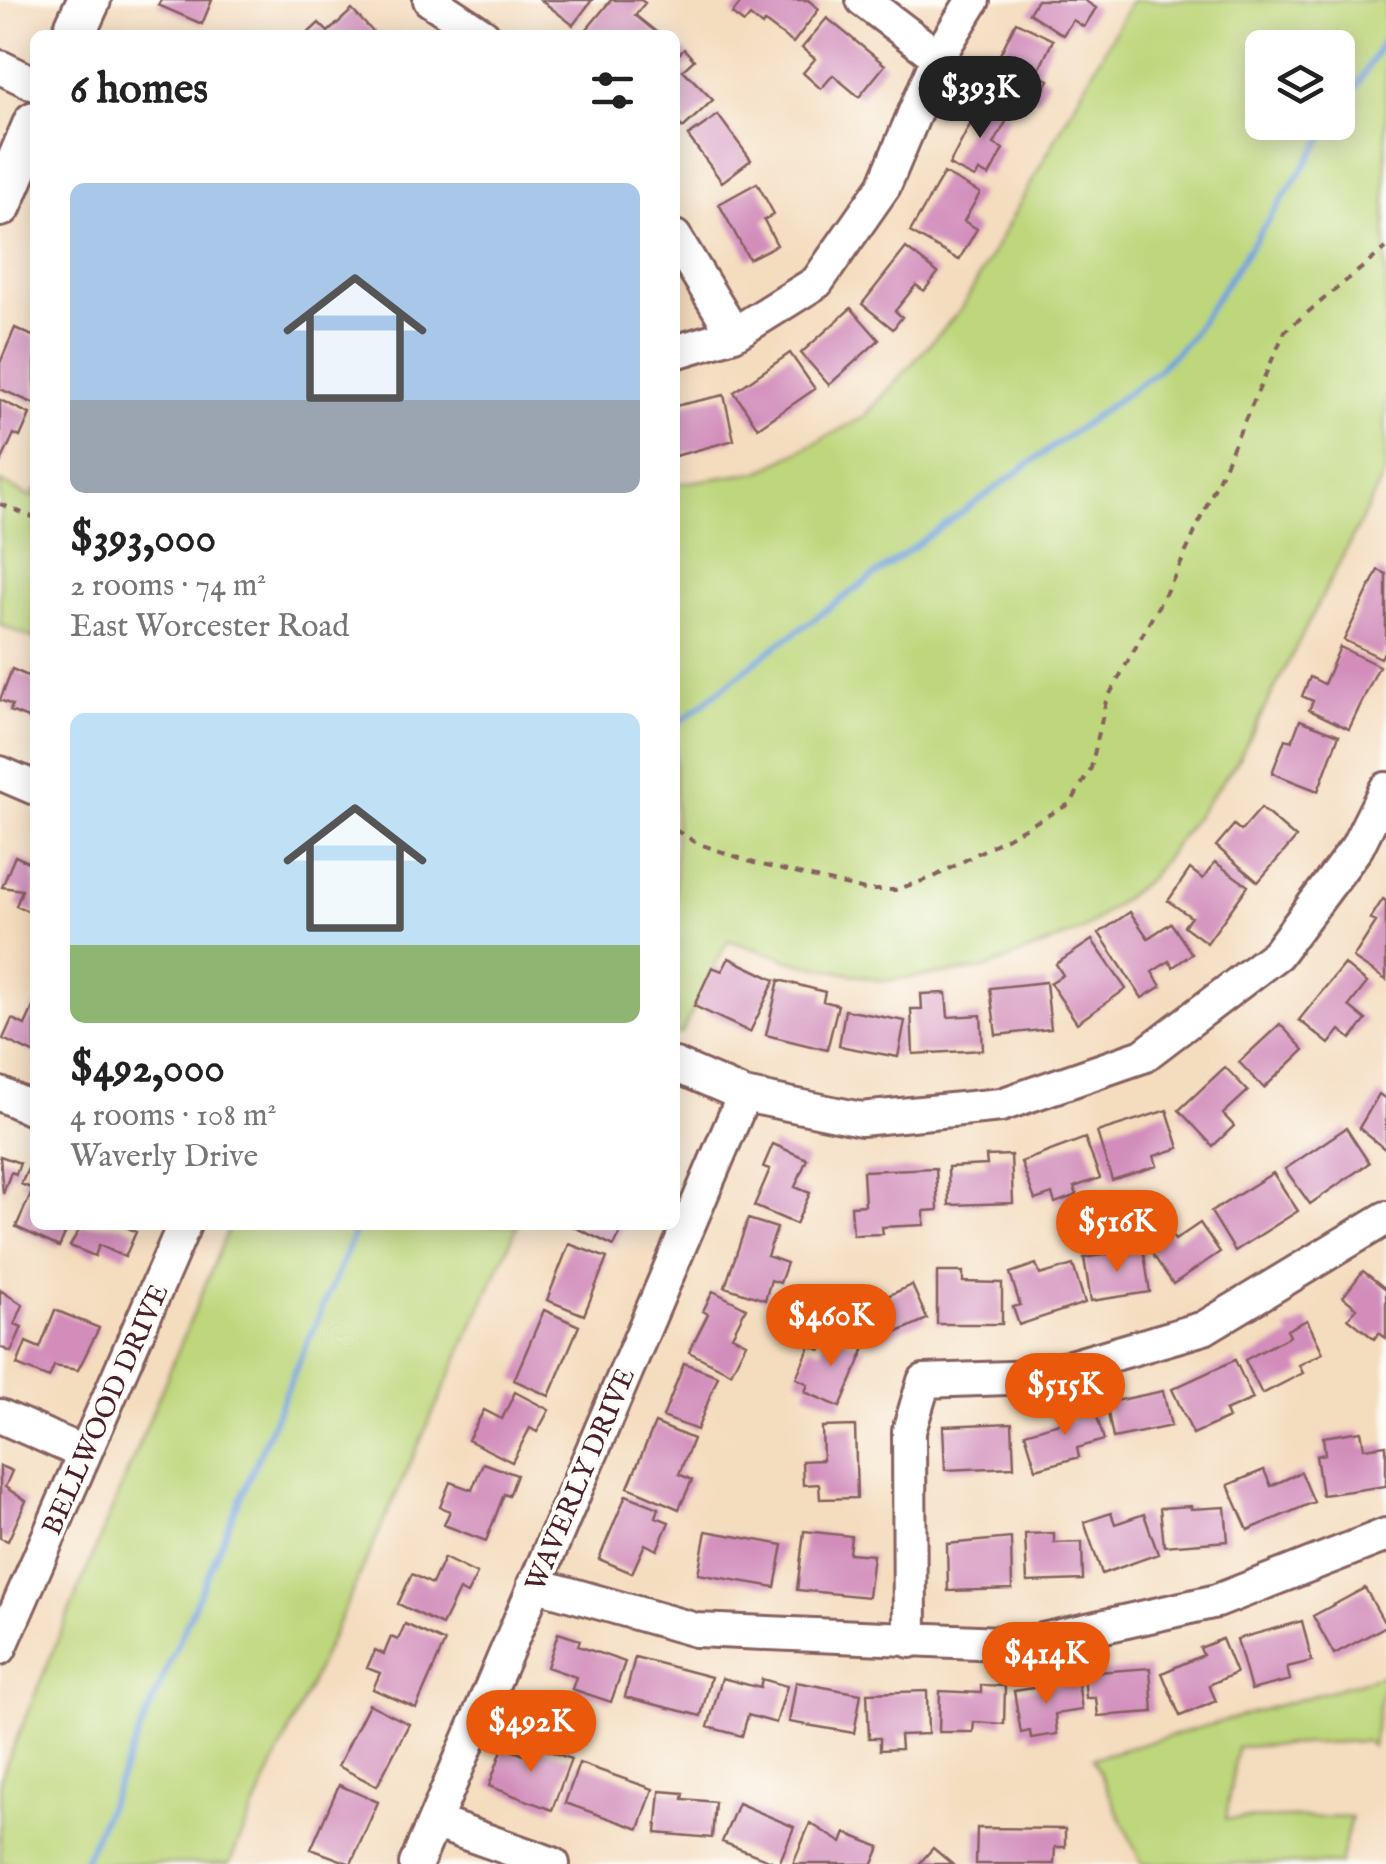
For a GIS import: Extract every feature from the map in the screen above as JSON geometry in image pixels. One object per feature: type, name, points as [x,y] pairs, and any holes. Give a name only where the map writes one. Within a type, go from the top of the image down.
[{"type":"main road","points":[[76,30],[89,0]]},
{"type":"main road","points":[[0,205],[30,135]]},
{"type":"street","points":[[430,0],[475,30]]},
{"type":"street","points":[[863,0],[938,57]]},
{"type":"street","points":[[680,350],[734,334],[817,282],[884,186],[938,57],[973,0]]},
{"type":"street","points":[[0,67],[30,82]]},
{"type":"street","points":[[680,245],[734,334]]},
{"type":"street","points":[[0,772],[30,786]]},
{"type":"street","points":[[680,1067],[744,1095],[861,1119],[1000,1105],[1143,1056],[1277,954],[1371,854],[1386,789]]},
{"type":"street","points":[[0,1094],[30,1108]]},
{"type":"street","name":"WAVERLY DRIVE","points":[[416,1864],[744,1095]]},
{"type":"street","points":[[910,1641],[908,1431],[924,1381],[1036,1377],[1204,1328],[1386,1218]]},
{"type":"street","name":"BELLWOOD DRIVE","points":[[0,1648],[182,1230]]},
{"type":"street","points":[[0,1416],[84,1453]]},
{"type":"street","points":[[534,1584],[696,1630],[1024,1644],[1217,1601],[1386,1535]]},
{"type":"street","points":[[434,1822],[554,1864]]},
{"type":"path","points":[[680,833],[754,863],[864,890],[895,890],[934,877],[1071,803],[1090,768],[1106,701],[1177,572],[1285,331],[1386,248]]},
{"type":"path","points":[[0,504],[30,516]]},
{"type":"green space","points":[[1132,0],[1386,0],[1386,472],[1237,762],[1149,879],[1083,930],[984,969],[884,981],[799,963],[728,940],[681,1034],[680,483],[759,472],[864,417],[962,308]]},
{"type":"green space","points":[[0,482],[30,497],[30,637],[0,625]]},
{"type":"green space","points":[[228,1230],[516,1230],[229,1864],[0,1864],[0,1779]]},
{"type":"green space","points":[[1385,1675],[1372,1746],[1365,1741],[1237,1747],[1226,1819],[1351,1817],[1340,1864],[1142,1864],[1093,1758]]},
{"type":"building","points":[[161,0],[212,0],[202,24],[158,5]]},
{"type":"building","points":[[541,0],[592,0],[573,25]]},
{"type":"building","points":[[611,0],[641,0],[645,3],[635,15],[654,30],[588,30]]},
{"type":"building","points":[[743,0],[808,0],[819,9],[793,43],[765,22],[762,26],[750,16],[744,23],[732,14]]},
{"type":"building","points":[[1037,0],[1084,0],[1096,8],[1084,27],[1073,20],[1063,35],[1029,13]]},
{"type":"building","points":[[352,10],[371,30],[330,30]]},
{"type":"building","points":[[827,18],[885,65],[859,97],[833,75],[821,89],[803,73],[815,59],[802,48]]},
{"type":"building","points":[[1016,22],[1053,40],[1037,74],[1049,80],[1038,100],[1027,95],[1020,110],[982,91]]},
{"type":"building","points":[[684,49],[694,60],[683,70],[713,100],[683,128],[680,125],[680,53]]},
{"type":"building","points":[[975,99],[1009,116],[994,144],[1003,149],[989,176],[979,171],[975,178],[949,165],[972,121],[965,118]]},
{"type":"building","points":[[718,115],[751,160],[722,182],[688,136]]},
{"type":"building","points":[[944,173],[980,193],[964,221],[977,229],[959,260],[910,232]]},
{"type":"building","points":[[757,183],[774,214],[764,220],[777,245],[749,259],[719,204]]},
{"type":"building","points":[[906,248],[938,273],[924,291],[916,285],[895,311],[902,317],[893,329],[862,304]]},
{"type":"building","points":[[851,308],[879,340],[829,385],[801,353]]},
{"type":"building","points":[[15,328],[30,335],[30,402],[0,389],[0,363]]},
{"type":"building","points":[[790,353],[815,389],[758,428],[734,392]]},
{"type":"building","points":[[724,395],[734,440],[680,455],[680,405]]},
{"type":"building","points":[[0,400],[30,414],[20,437],[14,434],[0,464]]},
{"type":"building","points":[[1378,570],[1386,574],[1386,648],[1381,658],[1344,640]]},
{"type":"building","points":[[1340,647],[1379,666],[1349,729],[1309,710],[1313,701],[1302,696],[1310,677],[1324,684]]},
{"type":"building","points":[[12,669],[30,677],[30,719],[10,711],[12,705],[0,700]]},
{"type":"building","points":[[1300,720],[1339,735],[1318,791],[1272,773],[1285,739],[1292,741]]},
{"type":"building","points":[[1261,808],[1296,838],[1258,882],[1216,846],[1234,825],[1241,831]]},
{"type":"building","points":[[15,856],[30,863],[30,912],[16,906],[22,890],[2,887]]},
{"type":"building","points":[[1215,862],[1248,886],[1207,943],[1184,926],[1191,917],[1168,901],[1190,869],[1203,879]]},
{"type":"building","points":[[1383,899],[1386,980],[1353,958],[1376,922],[1370,919]]},
{"type":"building","points":[[1130,912],[1148,938],[1171,923],[1192,954],[1173,967],[1169,961],[1152,972],[1161,986],[1142,998],[1099,933]]},
{"type":"building","points":[[1092,940],[1126,989],[1077,1023],[1050,983],[1063,975],[1056,964]]},
{"type":"building","points":[[729,958],[775,980],[750,1032],[694,1006],[712,967],[722,971]]},
{"type":"building","points":[[1344,964],[1367,983],[1349,1006],[1366,1020],[1351,1039],[1340,1030],[1329,1044],[1299,1020]]},
{"type":"building","points":[[779,980],[825,992],[823,1001],[838,1005],[827,1050],[766,1035]]},
{"type":"building","points":[[1046,982],[1051,1029],[996,1035],[990,988]]},
{"type":"building","points":[[946,993],[948,1017],[981,1015],[983,1050],[913,1054],[911,1009],[922,1009],[921,994]]},
{"type":"building","points":[[845,1010],[905,1021],[898,1057],[839,1046]]},
{"type":"building","points":[[30,1014],[30,1052],[3,1039],[12,1019],[25,1025]]},
{"type":"building","points":[[1280,1024],[1304,1050],[1264,1088],[1239,1062]]},
{"type":"building","points":[[1225,1067],[1248,1091],[1223,1114],[1234,1126],[1213,1146],[1179,1110]]},
{"type":"building","points":[[1379,1094],[1386,1099],[1386,1150],[1359,1128]]},
{"type":"building","points":[[1167,1110],[1179,1148],[1154,1156],[1157,1166],[1112,1180],[1097,1132]]},
{"type":"building","points":[[1346,1128],[1369,1163],[1310,1204],[1285,1169]]},
{"type":"building","points":[[1085,1138],[1100,1178],[1074,1187],[1077,1195],[1055,1203],[1052,1194],[1035,1200],[1021,1162]]},
{"type":"building","points":[[773,1144],[807,1159],[795,1187],[810,1193],[796,1224],[754,1206],[770,1169],[763,1167]]},
{"type":"building","points":[[1011,1155],[1013,1203],[949,1205],[948,1167],[987,1165],[986,1156]]},
{"type":"building","points":[[0,1156],[20,1163],[16,1174],[11,1172],[3,1194]]},
{"type":"building","points":[[30,1164],[30,1188],[21,1184]]},
{"type":"building","points":[[936,1168],[938,1210],[924,1211],[924,1225],[882,1227],[883,1234],[853,1235],[851,1206],[865,1205],[863,1171]]},
{"type":"building","points":[[1273,1173],[1298,1211],[1235,1251],[1211,1212]]},
{"type":"building","points":[[30,1196],[30,1230],[67,1230],[59,1247],[16,1227]]},
{"type":"building","points":[[748,1219],[777,1228],[767,1256],[787,1263],[780,1283],[771,1280],[765,1300],[725,1287]]},
{"type":"building","points":[[1200,1223],[1220,1252],[1173,1284],[1147,1246],[1169,1231],[1175,1240]]},
{"type":"building","points":[[79,1230],[136,1232],[125,1257],[99,1245],[95,1256],[70,1246]]},
{"type":"building","points":[[580,1230],[622,1230],[614,1246]]},
{"type":"building","points":[[569,1244],[607,1258],[584,1315],[547,1300]]},
{"type":"building","points":[[1143,1248],[1150,1292],[1091,1301],[1084,1258]]},
{"type":"building","points":[[1036,1264],[1040,1275],[1073,1265],[1085,1303],[1019,1325],[1013,1307],[1020,1305],[1010,1273]]},
{"type":"building","points":[[1363,1271],[1386,1289],[1386,1338],[1379,1333],[1374,1339],[1348,1318],[1357,1308],[1343,1297]]},
{"type":"building","points":[[937,1272],[963,1272],[963,1282],[1002,1283],[1002,1324],[937,1324]]},
{"type":"building","points":[[912,1285],[927,1319],[873,1343],[854,1300],[879,1288],[883,1298]]},
{"type":"building","points":[[0,1290],[23,1305],[15,1324],[22,1327],[11,1352],[0,1347]]},
{"type":"building","points":[[713,1291],[746,1308],[732,1336],[746,1343],[731,1373],[689,1352],[708,1314],[703,1311]]},
{"type":"building","points":[[55,1310],[99,1328],[78,1370],[54,1366],[49,1378],[17,1365],[26,1342],[40,1348]]},
{"type":"building","points":[[544,1310],[579,1326],[549,1396],[514,1380]]},
{"type":"building","points":[[1307,1320],[1323,1353],[1299,1365],[1303,1373],[1262,1394],[1245,1360],[1290,1336],[1287,1330]]},
{"type":"building","points":[[828,1332],[865,1348],[840,1407],[805,1392],[808,1384],[796,1378],[810,1346],[821,1350]]},
{"type":"building","points":[[1235,1360],[1253,1399],[1225,1411],[1228,1418],[1193,1434],[1172,1389]]},
{"type":"building","points":[[684,1363],[718,1376],[697,1430],[663,1417]]},
{"type":"building","points":[[1163,1391],[1171,1426],[1113,1438],[1106,1403]]},
{"type":"building","points":[[515,1392],[549,1410],[537,1432],[530,1428],[512,1462],[468,1440],[484,1410],[502,1419]]},
{"type":"building","points":[[1093,1403],[1104,1440],[1077,1448],[1079,1457],[1036,1469],[1025,1433],[1073,1419],[1070,1410]]},
{"type":"building","points":[[655,1423],[693,1439],[679,1474],[692,1480],[679,1509],[628,1487]]},
{"type":"building","points":[[1012,1423],[1014,1467],[945,1470],[943,1426]]},
{"type":"building","points":[[855,1426],[857,1498],[820,1499],[819,1484],[803,1485],[802,1461],[823,1460],[822,1427]]},
{"type":"building","points":[[1361,1431],[1364,1448],[1386,1445],[1386,1486],[1322,1495],[1316,1456],[1325,1454],[1323,1437]]},
{"type":"building","points":[[483,1463],[517,1475],[509,1496],[504,1494],[486,1541],[444,1525],[450,1511],[440,1507],[450,1482],[472,1490]]},
{"type":"building","points":[[0,1466],[12,1471],[5,1487],[26,1501],[8,1541],[0,1538]]},
{"type":"building","points":[[1264,1470],[1271,1486],[1301,1472],[1314,1502],[1248,1530],[1228,1485]]},
{"type":"building","points":[[626,1495],[659,1508],[656,1517],[669,1522],[657,1550],[645,1544],[632,1573],[599,1559]]},
{"type":"building","points":[[1225,1507],[1228,1541],[1164,1546],[1160,1508]]},
{"type":"building","points":[[1111,1513],[1115,1524],[1144,1514],[1158,1554],[1102,1574],[1084,1522]]},
{"type":"building","points":[[706,1531],[783,1545],[775,1587],[698,1574]]},
{"type":"building","points":[[804,1531],[851,1536],[849,1553],[873,1555],[868,1597],[797,1590]]},
{"type":"building","points":[[1054,1533],[1054,1543],[1082,1542],[1083,1580],[1027,1582],[1025,1534]]},
{"type":"building","points":[[1011,1538],[1012,1589],[948,1591],[947,1544]]},
{"type":"building","points":[[444,1558],[477,1574],[467,1594],[459,1590],[442,1625],[398,1604],[412,1574],[432,1584]]},
{"type":"building","points":[[1365,1588],[1386,1626],[1334,1654],[1313,1616]]},
{"type":"building","points":[[1302,1621],[1312,1661],[1287,1667],[1290,1680],[1251,1690],[1237,1639]]},
{"type":"building","points":[[405,1624],[445,1642],[416,1708],[373,1689],[380,1673],[367,1668],[375,1650],[384,1654],[391,1637],[398,1640]]},
{"type":"building","points":[[558,1633],[580,1640],[578,1646],[625,1662],[611,1702],[572,1689],[576,1677],[547,1667]]},
{"type":"building","points":[[1222,1639],[1236,1673],[1209,1685],[1216,1701],[1180,1716],[1162,1673],[1203,1655],[1200,1648]]},
{"type":"building","points":[[635,1657],[711,1677],[701,1716],[625,1697]]},
{"type":"building","points":[[1150,1668],[1153,1712],[1098,1716],[1096,1698],[1086,1698],[1084,1673]]},
{"type":"building","points":[[722,1678],[760,1688],[762,1679],[787,1686],[776,1723],[748,1715],[742,1736],[708,1727]]},
{"type":"building","points":[[1078,1681],[1082,1710],[1055,1714],[1057,1734],[1031,1738],[1030,1731],[1021,1733],[1014,1691]]},
{"type":"building","points":[[796,1682],[861,1694],[854,1733],[789,1722]]},
{"type":"building","points":[[981,1685],[1005,1686],[1004,1724],[974,1722],[973,1732],[939,1732],[940,1691],[981,1693]]},
{"type":"building","points":[[927,1691],[928,1734],[900,1735],[901,1749],[880,1750],[880,1738],[869,1738],[867,1693]]},
{"type":"building","points":[[369,1704],[409,1724],[377,1786],[338,1766]]},
{"type":"building","points":[[534,1745],[571,1759],[552,1810],[489,1786],[503,1747],[529,1757]]},
{"type":"building","points":[[579,1763],[653,1789],[639,1829],[565,1803]]},
{"type":"building","points":[[339,1785],[378,1802],[351,1864],[311,1849]]},
{"type":"building","points":[[660,1791],[684,1793],[683,1799],[715,1802],[712,1838],[656,1833]]},
{"type":"building","points":[[738,1803],[794,1827],[779,1864],[722,1842]]},
{"type":"building","points":[[810,1823],[842,1843],[846,1833],[880,1847],[873,1864],[793,1864]]},
{"type":"building","points":[[977,1828],[1065,1829],[1065,1847],[1055,1847],[1054,1864],[976,1864]]},
{"type":"building","points":[[933,1848],[952,1864],[919,1864]]},
{"type":"waterway","points":[[1355,89],[1386,37]]},
{"type":"waterway","points":[[680,722],[764,655],[1155,373],[1188,340],[1322,140]]},
{"type":"waterway","points":[[83,1864],[356,1230]]}]
